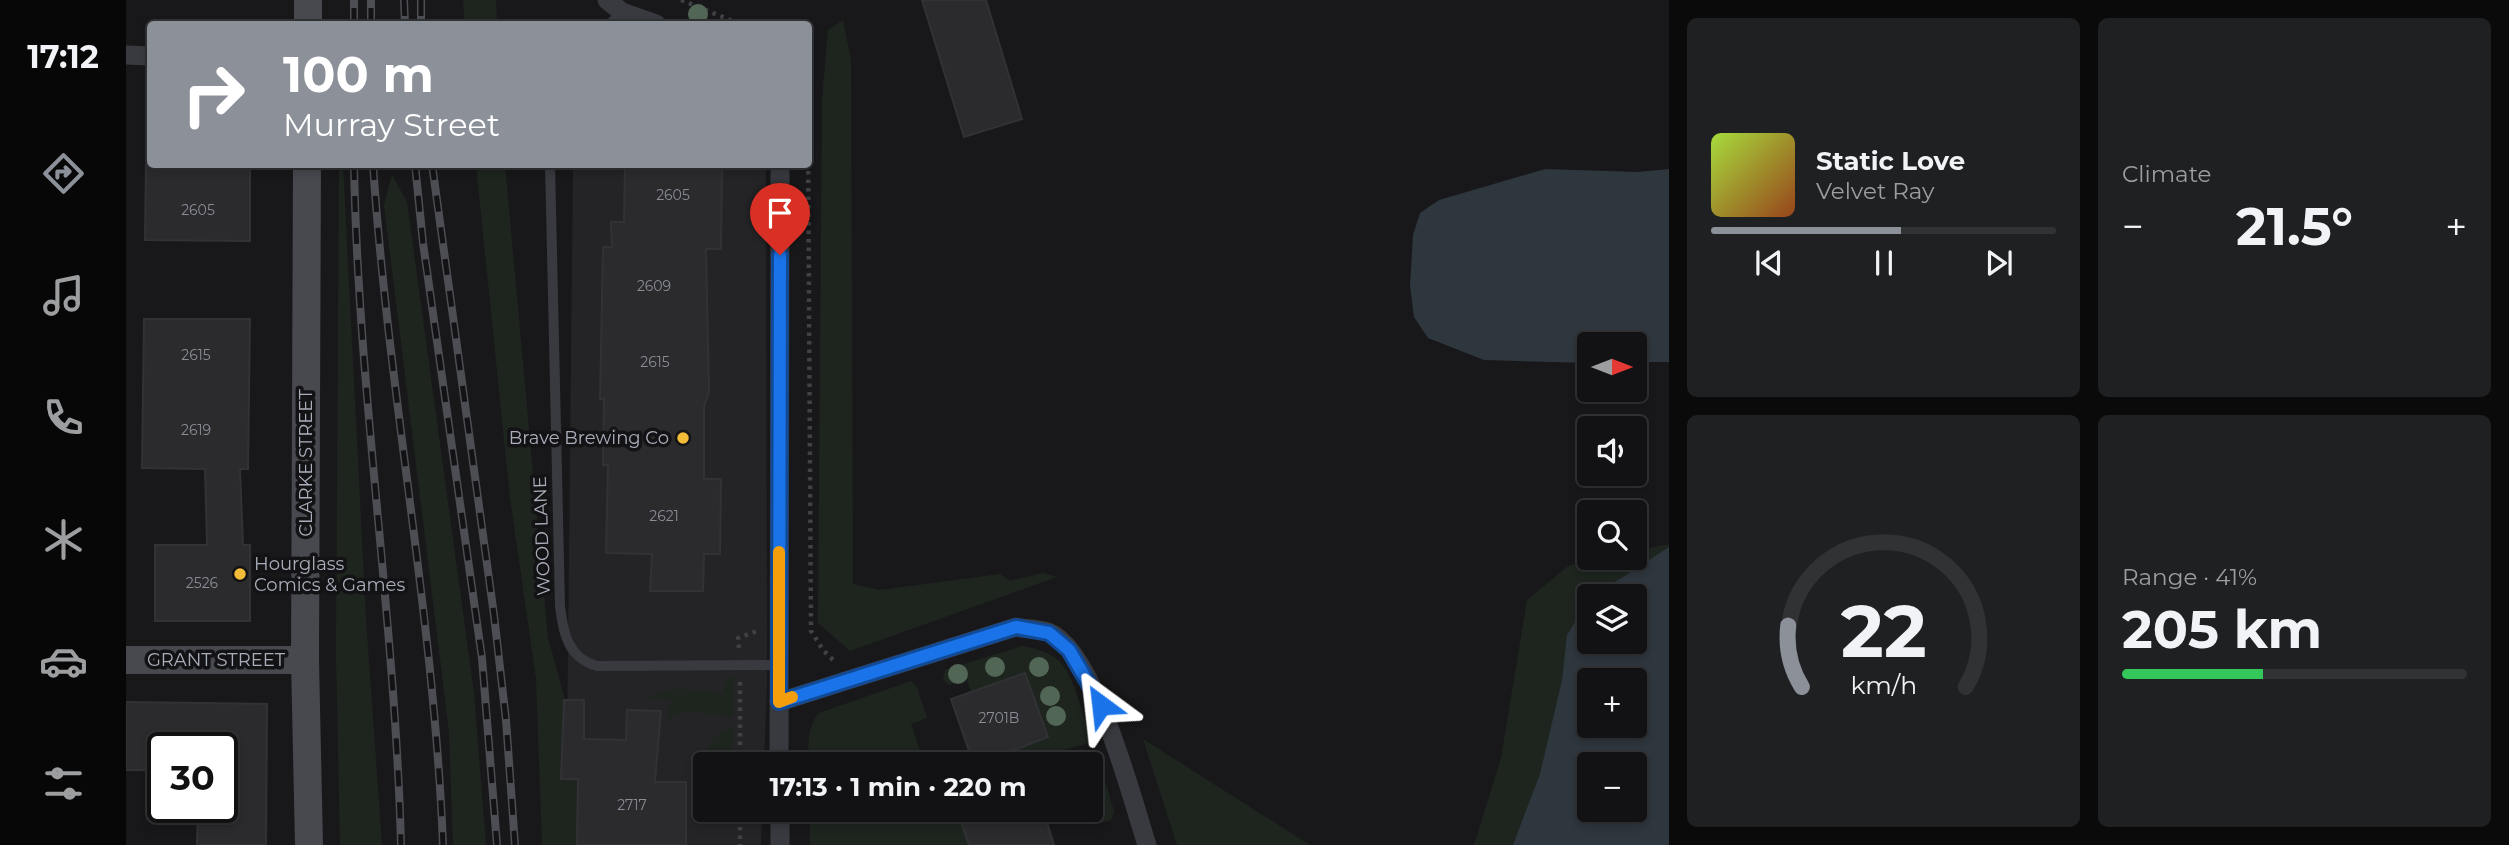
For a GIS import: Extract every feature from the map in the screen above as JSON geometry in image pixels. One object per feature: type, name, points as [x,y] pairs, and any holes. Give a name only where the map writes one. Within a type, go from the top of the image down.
[{"type":"main road","points":[[307,21],[308,0]]},
{"type":"main road","name":"CLARKE STREET","points":[[307,168],[305,660],[309,845]]},
{"type":"main road","name":"GRANT STREET","points":[[126,660],[305,660]]},
{"type":"street","points":[[613,12],[645,21]]},
{"type":"street","points":[[126,55],[147,56]]},
{"type":"street","points":[[779,752],[780,168]]},
{"type":"street","points":[[779,702],[1016,627],[1049,633],[1069,650],[1101,705],[1147,845]]},
{"type":"street","points":[[780,822],[780,845]]},
{"type":"lane","name":"WOOD LANE","points":[[550,168],[560,593],[562,627],[568,643],[576,657],[597,666],[779,665]]},
{"type":"path","points":[[681,0],[733,21]]},
{"type":"path","points":[[808,168],[811,631],[823,650],[852,678]]},
{"type":"path","points":[[739,649],[738,638],[757,630],[770,629]]},
{"type":"path","points":[[799,630],[811,631]]},
{"type":"path","points":[[740,675],[740,752]]},
{"type":"path","points":[[740,822],[740,845]]},
{"type":"shaded area","points":[[463,0],[496,0],[497,21],[465,21]]},
{"type":"shaded area","points":[[843,20],[851,60],[853,584],[880,590],[1000,574],[1010,581],[1043,573],[1057,577],[850,651],[818,623],[822,101],[828,30]]},
{"type":"shaded area","points":[[339,168],[343,168],[366,620],[382,845],[340,845],[336,654]]},
{"type":"shaded area","points":[[476,168],[505,168],[548,638],[564,696],[561,778],[578,781],[577,845],[542,845],[536,679],[510,498]]},
{"type":"shaded area","points":[[573,168],[766,168],[767,684],[764,752],[693,752],[693,822],[762,822],[761,845],[566,845]]},
{"type":"shaded area","points":[[1545,169],[1638,172],[1669,169],[1669,362],[1647,362],[1647,332],[1577,332],[1577,363],[1484,360],[1428,338],[1414,317],[1410,286],[1413,235],[1420,213],[1439,200]]},
{"type":"shaded area","points":[[392,175],[407,202],[474,693],[486,845],[453,845],[449,732],[384,205]]},
{"type":"shaded area","points":[[1669,544],[1669,845],[1474,845],[1501,758],[1527,600],[1568,566],[1577,564],[1577,570],[1647,570],[1647,549]]},
{"type":"shaded area","points":[[1669,547],[1669,845],[1513,845],[1540,774],[1562,680],[1567,635],[1577,619],[1577,654],[1647,654],[1647,584],[1612,584],[1634,570],[1647,570],[1647,561]]},
{"type":"shaded area","points":[[1022,646],[1049,654],[1067,671],[1080,702],[1089,743],[1055,752],[1015,752],[1047,737],[1025,673],[971,692],[967,680],[949,685],[943,679],[945,670]]},
{"type":"shaded area","points":[[728,676],[734,676],[733,717],[679,712],[667,723],[669,706],[673,699],[649,698],[656,693],[674,689],[722,693]]},
{"type":"shaded area","points":[[911,681],[917,687],[927,718],[911,724],[921,752],[808,752],[812,724],[819,713]]},
{"type":"shaded area","points":[[733,726],[733,752],[706,752],[713,739]]},
{"type":"shaded area","points":[[1143,739],[1310,845],[1177,845]]},
{"type":"shaded area","points":[[1103,774],[1114,811],[1111,820],[1096,824],[1095,822],[1103,822]]},
{"type":"shaded area","points":[[810,822],[961,822],[969,845],[810,845]]},
{"type":"building","points":[[922,0],[986,0],[1022,119],[964,137]]},
{"type":"building","points":[[146,165],[147,168],[250,168],[250,241],[145,240]]},
{"type":"building","points":[[625,168],[722,168],[721,249],[706,249],[709,392],[704,407],[704,479],[721,479],[720,554],[704,554],[703,591],[650,591],[652,554],[606,553],[608,465],[603,465],[604,399],[600,399],[603,247],[612,247],[611,222],[624,222]]},
{"type":"building","points":[[144,319],[250,319],[248,469],[240,469],[243,545],[250,545],[250,621],[155,621],[155,545],[207,545],[205,469],[142,468]]},
{"type":"building","points":[[1025,673],[1048,737],[1015,752],[969,752],[951,699]]},
{"type":"building","points":[[564,700],[584,700],[584,739],[626,740],[627,710],[661,711],[655,782],[686,782],[686,845],[577,845],[578,779],[561,779]]},
{"type":"building","points":[[126,702],[267,704],[266,845],[197,845],[198,823],[238,823],[238,732],[147,732],[147,770],[126,770]]},
{"type":"building","points":[[961,822],[1047,822],[1054,845],[969,845]]},
{"type":"railway","points":[[354,0],[354,21]]},
{"type":"railway","points":[[371,0],[371,21]]},
{"type":"railway","points":[[404,0],[405,21]]},
{"type":"railway","points":[[421,0],[421,21]]},
{"type":"railway","points":[[354,168],[362,335],[392,675],[401,845]]},
{"type":"railway","points":[[373,168],[389,335],[430,674],[443,845]]},
{"type":"railway","points":[[415,168],[423,243],[482,658],[497,845]]},
{"type":"railway","points":[[433,168],[494,615],[506,720],[515,845]]},
{"type":"slow traffic","points":[[779,552],[779,702],[792,697]]},
{"type":"place","name":"Brave Brewing Co","points":[[683,438]]},
{"type":"place","name":"Hourglass Comics & Games","points":[[240,574]]},
{"type":"route","points":[[780,255],[779,702],[1016,627],[1049,633],[1069,650],[1101,705]]}]
